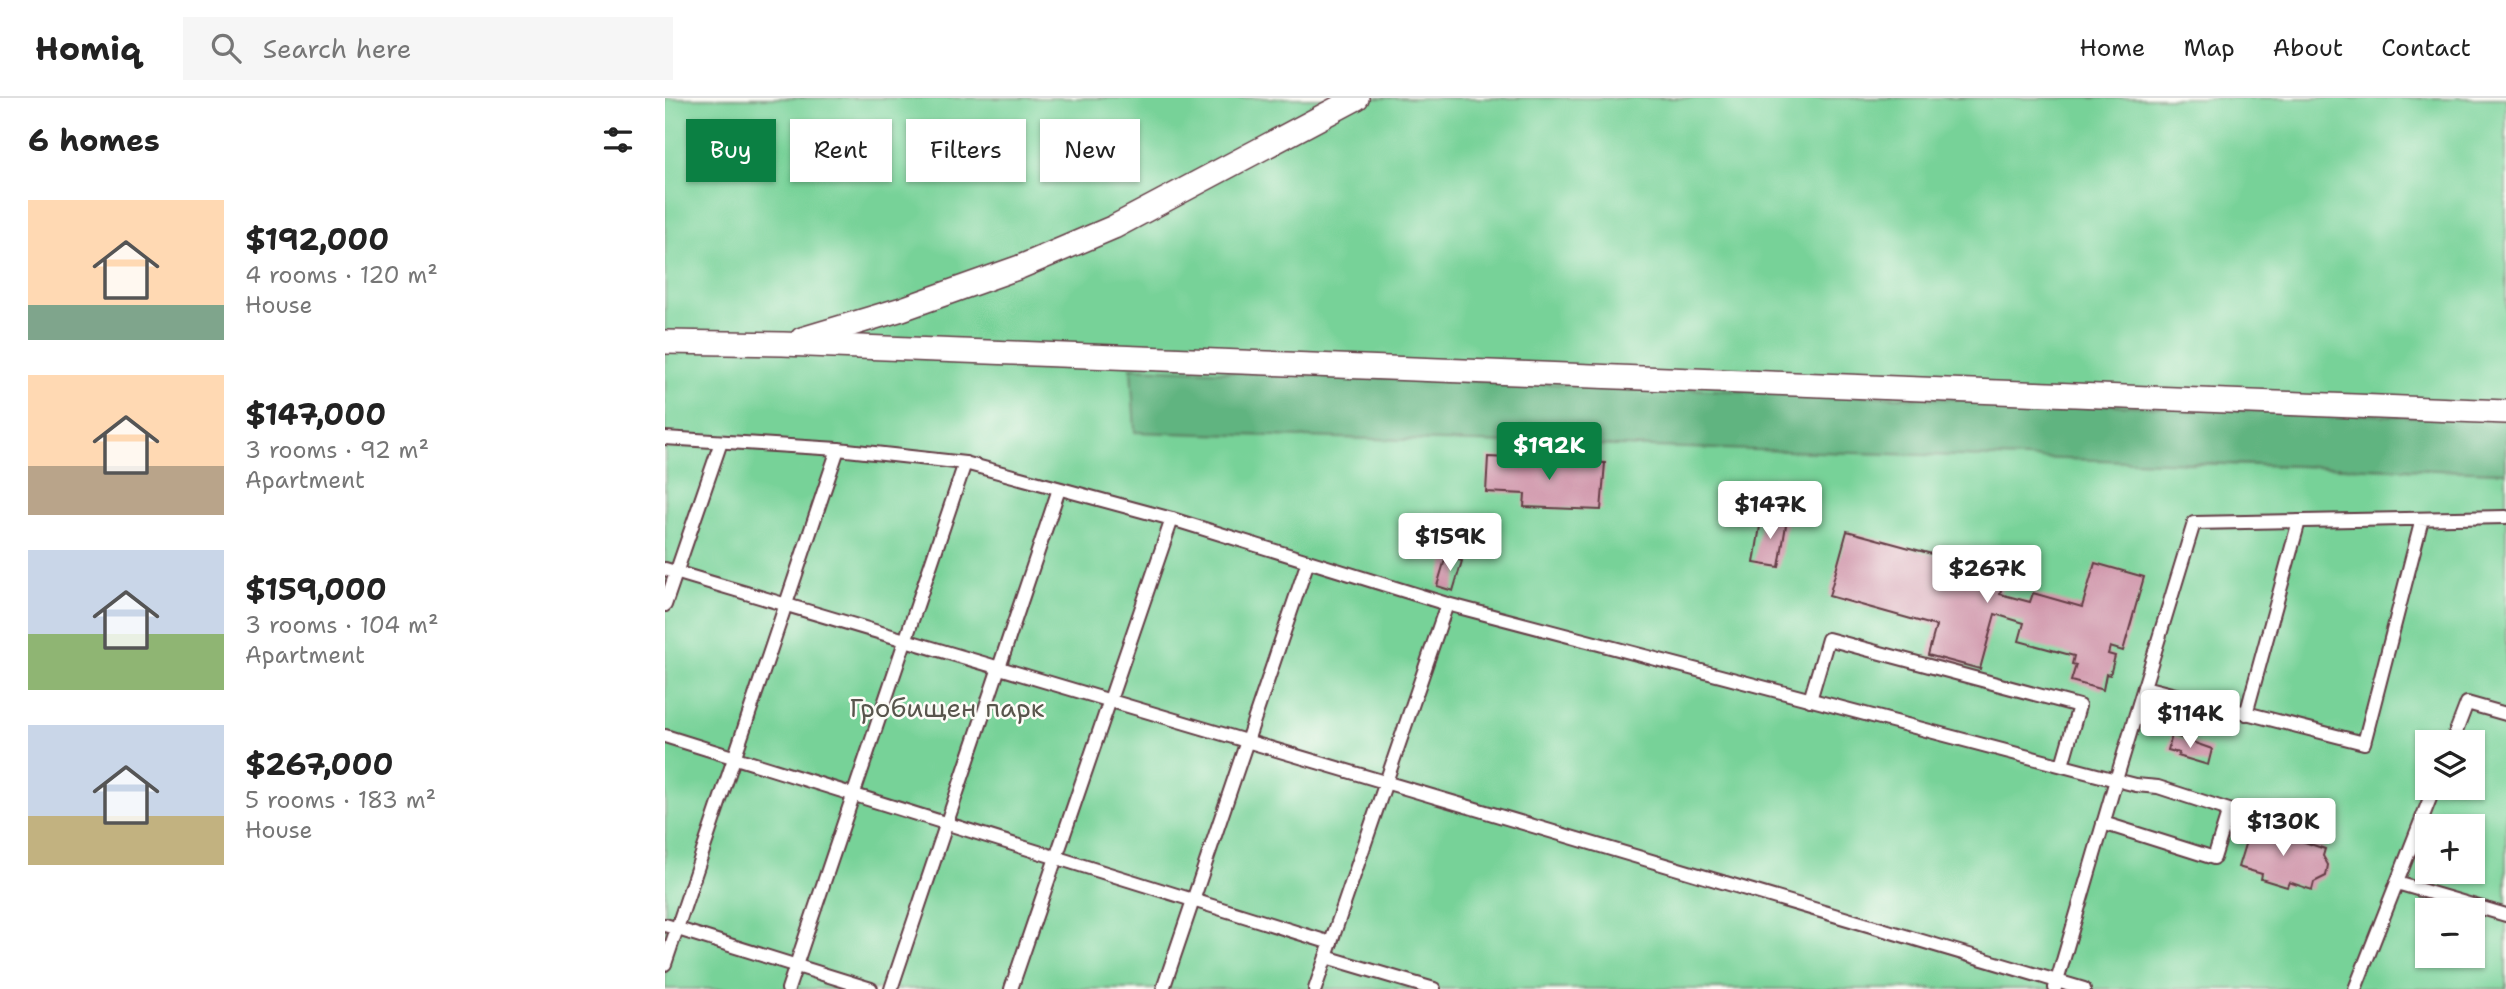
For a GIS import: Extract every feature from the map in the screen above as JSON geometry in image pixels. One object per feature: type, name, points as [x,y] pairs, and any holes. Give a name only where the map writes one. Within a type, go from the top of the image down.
[{"type":"street","points":[[783,344],[929,299],[1020,267],[1114,227],[1357,98]]},
{"type":"street","points":[[665,342],[783,344],[2506,412]]},
{"type":"lane","points":[[665,438],[838,449],[965,463],[1172,519],[1447,604],[2116,780],[2158,787],[2229,810],[2214,858],[2103,823]]},
{"type":"lane","points":[[665,605],[671,570],[720,442]]},
{"type":"lane","points":[[665,964],[671,927],[734,758],[838,449]]},
{"type":"lane","points":[[788,989],[965,463]]},
{"type":"lane","points":[[891,989],[1059,489]]},
{"type":"lane","points":[[2056,985],[2194,523],[2506,517]]},
{"type":"lane","points":[[1011,989],[1172,519]]},
{"type":"lane","points":[[2144,687],[2364,743],[2422,519]]},
{"type":"lane","points":[[2246,714],[2299,521]]},
{"type":"lane","points":[[1163,989],[1308,561]]},
{"type":"lane","points":[[671,570],[1386,782],[2056,985],[2084,989]]},
{"type":"lane","points":[[1315,989],[1447,604]]},
{"type":"lane","points":[[1810,700],[1828,639],[2078,706],[2062,765]]},
{"type":"lane","points":[[2457,730],[2467,703],[2506,714]]},
{"type":"lane","points":[[665,736],[1331,943]]},
{"type":"lane","points":[[2355,989],[2429,800]]},
{"type":"lane","points":[[2397,883],[2506,915]]},
{"type":"lane","points":[[671,927],[870,989]]},
{"type":"lane","points":[[1326,957],[1434,989]]},
{"type":"green space","name":"Гробищен парк","points":[[665,98],[2506,98],[2506,420],[2185,463],[2506,472],[2506,989],[665,989]]},
{"type":"green space","points":[[1131,368],[2506,420],[2506,472],[1135,432]]},
{"type":"building","points":[[1488,457],[1605,463],[1601,510],[1524,507],[1525,494],[1486,492]]},
{"type":"building","points":[[1762,514],[1787,519],[1779,567],[1754,563]]},
{"type":"building","points":[[1847,531],[1954,560],[1956,555],[2007,569],[2000,594],[2030,602],[2033,593],[2082,607],[2095,563],[2144,577],[2123,651],[2110,647],[2108,654],[2115,656],[2110,675],[2106,674],[2103,690],[2071,681],[2076,665],[2072,664],[2074,656],[2019,641],[2024,623],[1995,614],[1980,669],[1928,655],[1936,626],[1829,596]]},
{"type":"building","points":[[1446,556],[1462,561],[1453,591],[1437,586]]},
{"type":"building","points":[[2172,735],[2212,749],[2208,765],[2178,756],[2179,753],[2168,750]]},
{"type":"building","points":[[2251,825],[2275,833],[2276,827],[2303,836],[2301,841],[2325,849],[2323,856],[2328,865],[2326,876],[2314,882],[2312,890],[2289,882],[2287,887],[2261,879],[2262,874],[2238,867]]}]
